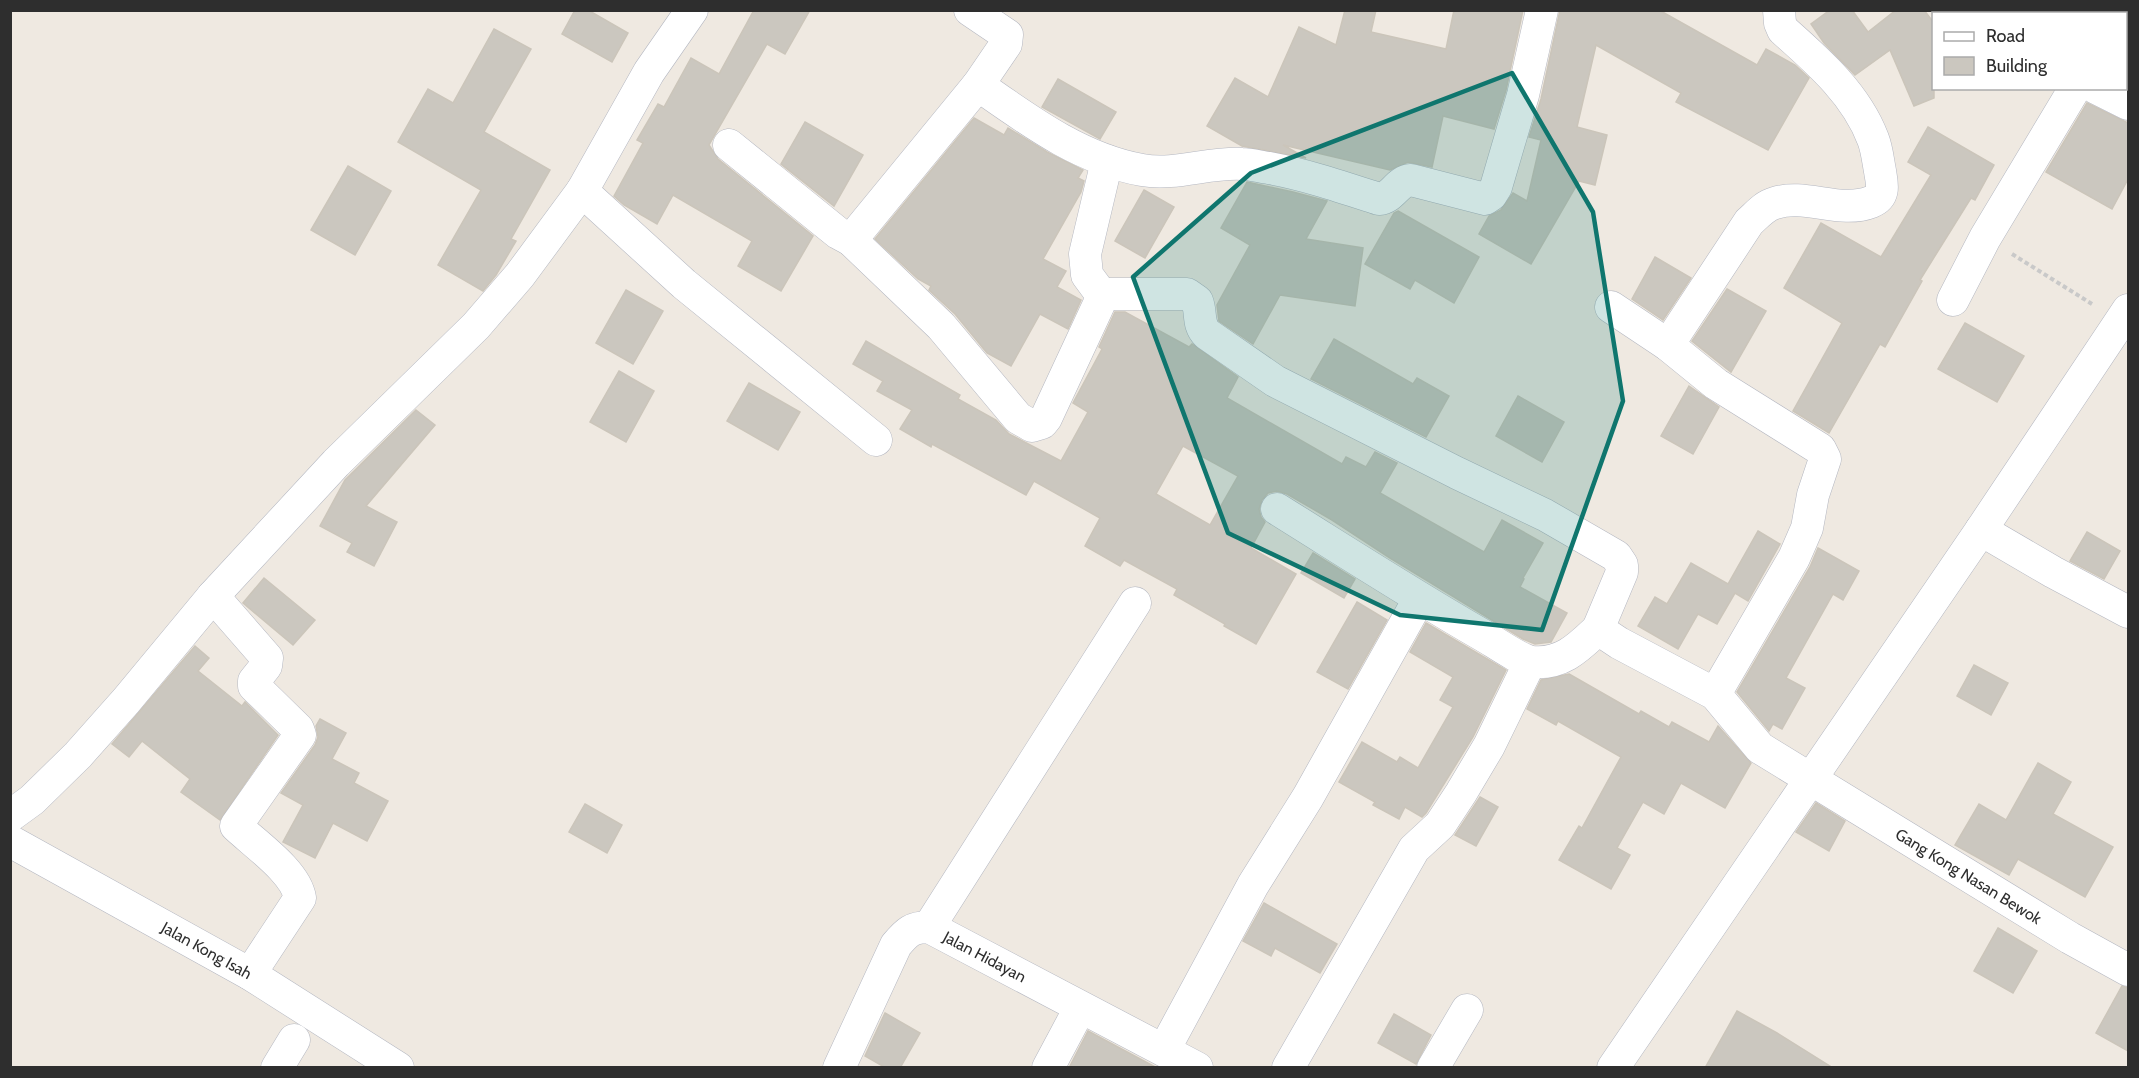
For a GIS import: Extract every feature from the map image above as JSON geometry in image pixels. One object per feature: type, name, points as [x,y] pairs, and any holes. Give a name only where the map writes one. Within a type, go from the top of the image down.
[{"type":"street","points":[[10,816],[32,801],[78,755],[213,596],[336,463],[476,326],[520,275],[582,191],[649,72],[692,10]]},
{"type":"street","points":[[851,240],[978,85],[1006,44],[1007,38],[1001,30],[970,10]]},
{"type":"street","points":[[978,85],[1033,123],[1107,161],[1154,171],[1243,164],[1304,175],[1379,199],[1387,198],[1402,182],[1411,180],[1485,199],[1494,192],[1499,177],[1523,95],[1542,10]]},
{"type":"street","points":[[1668,345],[1749,222],[1764,208],[1785,201],[1862,205],[1873,201],[1881,193],[1883,186],[1874,140],[1855,103],[1820,63],[1783,30],[1779,10]]},
{"type":"street","points":[[1953,300],[1985,238],[2073,90]]},
{"type":"street","points":[[2100,90],[2128,104]]},
{"type":"street","points":[[729,145],[838,233],[851,240],[941,326],[1010,411],[1032,426],[1042,423],[1046,418],[1099,304],[1101,294],[1088,275],[1085,254],[1107,161]]},
{"type":"street","points":[[582,191],[684,284],[876,440]]},
{"type":"street","points":[[1101,294],[1187,294],[1197,301],[1202,329],[1268,376],[1457,473],[1545,514],[1616,556],[1622,565],[1622,572],[1598,629],[1564,657],[1552,662],[1530,662],[1419,599],[1277,509]]},
{"type":"street","points":[[1598,629],[1619,643],[1715,694],[1794,558],[1807,528],[1813,495],[1825,459],[1820,449],[1716,384],[1668,345],[1611,308]]},
{"type":"street","points":[[1613,1068],[1981,531],[2122,330]]},
{"type":"street","points":[[1981,531],[2128,612]]},
{"type":"street","points":[[213,596],[267,658],[266,666],[254,681],[254,686],[298,729],[300,735],[236,826],[291,878],[300,898],[250,974]]},
{"type":"street","points":[[1164,1050],[1253,885],[1308,797],[1419,599]]},
{"type":"street","points":[[929,927],[1135,603]]},
{"type":"street","points":[[1288,1068],[1414,849],[1440,825],[1461,794],[1530,662]]},
{"type":"street","name":"Gang Kong Nasan Bewok","points":[[1715,694],[1760,748],[2070,938],[2128,970]]},
{"type":"street","name":"Jalan Kong Isah","points":[[10,841],[250,974],[398,1068]]},
{"type":"street","name":"Jalan Hidayan","points":[[839,1068],[896,945],[907,932],[918,927],[929,927],[1197,1068]]},
{"type":"street","points":[[1048,1068],[1080,1008]]},
{"type":"street","points":[[1433,1068],[1467,1010]]},
{"type":"street","points":[[277,1068],[294,1040]]},
{"type":"path","points":[[1985,238],[2122,330]]},
{"type":"highlighted area","points":[[1512,73],[1593,212],[1623,401],[1542,630],[1400,615],[1228,533],[1133,277],[1251,173]]},
{"type":"building","points":[[575,10],[588,10],[628,33],[612,62],[562,34]]},
{"type":"building","points":[[754,10],[810,10],[785,54],[767,44],[709,145],[718,159],[813,236],[781,291],[738,266],[752,241],[673,195],[657,224],[624,205],[614,196],[643,143],[637,140],[658,104],[664,107],[691,58],[719,74]]},
{"type":"building","points":[[1345,10],[1376,10],[1371,32],[1446,49],[1454,10],[1523,10],[1506,90],[1494,129],[1443,116],[1432,167],[1408,162],[1390,170],[1283,145],[1306,158],[1242,146],[1207,126],[1235,78],[1268,97],[1299,27],[1336,45]]},
{"type":"building","points":[[1560,10],[1659,10],[1757,65],[1766,49],[1795,65],[1809,78],[1768,150],[1676,102],[1681,93],[1596,45],[1577,127],[1607,135],[1595,185],[1579,181],[1531,264],[1479,234],[1489,216],[1501,210],[1513,193],[1527,201],[1541,140],[1529,137],[1541,99]]},
{"type":"building","points":[[1830,10],[1852,10],[1868,32],[1896,10],[1924,10],[1932,20],[1934,98],[1914,106],[1890,50],[1855,75],[1824,43],[1811,24]]},
{"type":"building","points":[[494,29],[531,49],[484,132],[550,170],[511,239],[516,241],[496,275],[483,291],[438,265],[481,190],[398,142],[428,89],[453,103]]},
{"type":"building","points":[[1058,79],[1116,112],[1100,139],[1042,107]]},
{"type":"building","points":[[2087,103],[2128,123],[2128,179],[2112,209],[2046,172]]},
{"type":"building","points":[[974,118],[1004,135],[1008,128],[1047,152],[1083,170],[1078,178],[1084,181],[1081,192],[1043,259],[1066,271],[1057,287],[1081,300],[1068,329],[1040,314],[1011,366],[987,353],[955,314],[929,290],[931,286],[918,279],[875,239]]},
{"type":"building","points":[[805,122],[863,155],[834,206],[781,164]]},
{"type":"building","points":[[1928,127],[1994,165],[1975,200],[1971,198],[1920,280],[1922,281],[1885,347],[1880,344],[1829,433],[1793,411],[1842,323],[1784,288],[1821,223],[1881,257],[1931,175],[1908,162]]},
{"type":"building","points":[[348,166],[391,191],[355,255],[311,230]]},
{"type":"building","points":[[1247,182],[1327,201],[1306,239],[1363,248],[1355,306],[1280,295],[1253,344],[1219,321],[1217,305],[1250,245],[1221,228]]},
{"type":"building","points":[[1144,190],[1174,207],[1145,258],[1115,241]]},
{"type":"building","points":[[1398,211],[1479,257],[1454,303],[1415,280],[1410,289],[1365,264],[1394,213]]},
{"type":"building","points":[[1655,257],[1691,278],[1663,320],[1632,299]]},
{"type":"building","points":[[1727,289],[1766,311],[1731,372],[1692,341]]},
{"type":"building","points":[[626,290],[663,311],[633,364],[596,343]]},
{"type":"building","points":[[1115,312],[1125,312],[1189,347],[1192,344],[1238,377],[1227,398],[1342,464],[1346,457],[1366,467],[1375,452],[1397,463],[1380,493],[1484,552],[1502,520],[1543,543],[1520,587],[1567,613],[1551,642],[1535,644],[1523,639],[1332,520],[1287,494],[1277,491],[1268,493],[1262,500],[1259,509],[1265,522],[1251,548],[1296,574],[1256,644],[1174,595],[1177,589],[1124,560],[1120,566],[1085,546],[1100,518],[1034,481],[1026,495],[900,429],[912,410],[877,391],[883,381],[853,364],[866,341],[960,395],[958,399],[996,420],[1009,434],[1061,461],[1088,412],[1073,403],[1102,349],[1099,347]],"holes":[[[1183,446],[1238,476],[1210,525],[1156,494]]]},
{"type":"building","points":[[1965,323],[2024,356],[1997,402],[1938,369]]},
{"type":"building","points":[[1334,339],[1413,384],[1417,378],[1449,396],[1426,437],[1311,379]]},
{"type":"building","points":[[619,371],[654,391],[626,442],[590,422]]},
{"type":"building","points":[[749,383],[800,412],[778,450],[727,421]]},
{"type":"building","points":[[1689,386],[1719,407],[1693,454],[1661,436]]},
{"type":"building","points":[[1518,396],[1564,422],[1542,462],[1496,436]]},
{"type":"building","points":[[416,410],[435,425],[366,506],[397,522],[374,566],[347,552],[352,543],[320,526],[345,480]]},
{"type":"building","points":[[1758,531],[1780,544],[1748,601],[1735,593],[1717,624],[1698,614],[1678,649],[1638,626],[1655,597],[1667,604],[1691,563],[1728,584]]},
{"type":"building","points":[[2087,532],[2120,551],[2104,579],[2070,561]]},
{"type":"building","points":[[1818,548],[1859,571],[1843,600],[1833,594],[1786,678],[1805,688],[1782,729],[1773,724],[1769,731],[1737,692],[1810,567]]},
{"type":"building","points":[[1313,553],[1355,579],[1344,598],[1301,573]]},
{"type":"building","points":[[264,578],[315,620],[293,645],[243,603]]},
{"type":"building","points":[[1357,602],[1387,620],[1348,689],[1317,672]]},
{"type":"building","points":[[1426,623],[1506,670],[1473,737],[1426,813],[1422,817],[1405,807],[1399,819],[1373,805],[1375,802],[1339,782],[1362,742],[1397,762],[1400,757],[1418,768],[1453,707],[1440,700],[1453,677],[1410,652]]},
{"type":"building","points":[[195,646],[209,658],[198,671],[242,706],[245,702],[278,735],[220,820],[181,792],[190,779],[142,741],[129,757],[112,744]]},
{"type":"building","points":[[1974,665],[2008,683],[1991,715],[1957,696]]},
{"type":"building","points":[[1569,674],[1639,714],[1641,711],[1669,727],[1672,722],[1709,742],[1718,726],[1751,763],[1725,808],[1681,783],[1664,814],[1643,802],[1617,848],[1630,855],[1611,889],[1559,860],[1579,826],[1582,828],[1621,757],[1558,721],[1556,725],[1527,709],[1541,680]]},
{"type":"building","points":[[320,719],[346,733],[332,759],[359,773],[354,783],[388,801],[367,841],[333,823],[315,858],[283,842],[303,805],[281,793],[315,745],[318,737],[316,726]]},
{"type":"building","points":[[2038,763],[2071,782],[2053,814],[2113,847],[2085,897],[2018,859],[2009,875],[1955,845],[1979,804],[2006,820]]},
{"type":"building","points":[[1480,797],[1498,807],[1476,846],[1455,835]]},
{"type":"building","points":[[1816,803],[1845,821],[1829,851],[1796,832]]},
{"type":"building","points":[[585,804],[622,825],[607,853],[569,832]]},
{"type":"building","points":[[1264,903],[1337,944],[1320,973],[1275,948],[1271,956],[1243,941]]},
{"type":"building","points":[[1998,928],[2037,951],[2013,993],[1974,971]]},
{"type":"building","points":[[2122,986],[2128,988],[2128,1051],[2096,1033]]},
{"type":"building","points":[[1737,1011],[1777,1033],[1833,1068],[1705,1068]]},
{"type":"building","points":[[885,1013],[920,1033],[900,1068],[886,1068],[865,1056]]},
{"type":"building","points":[[1394,1014],[1431,1035],[1416,1064],[1378,1043]]},
{"type":"building","points":[[1088,1031],[1157,1068],[1069,1068]]}]
